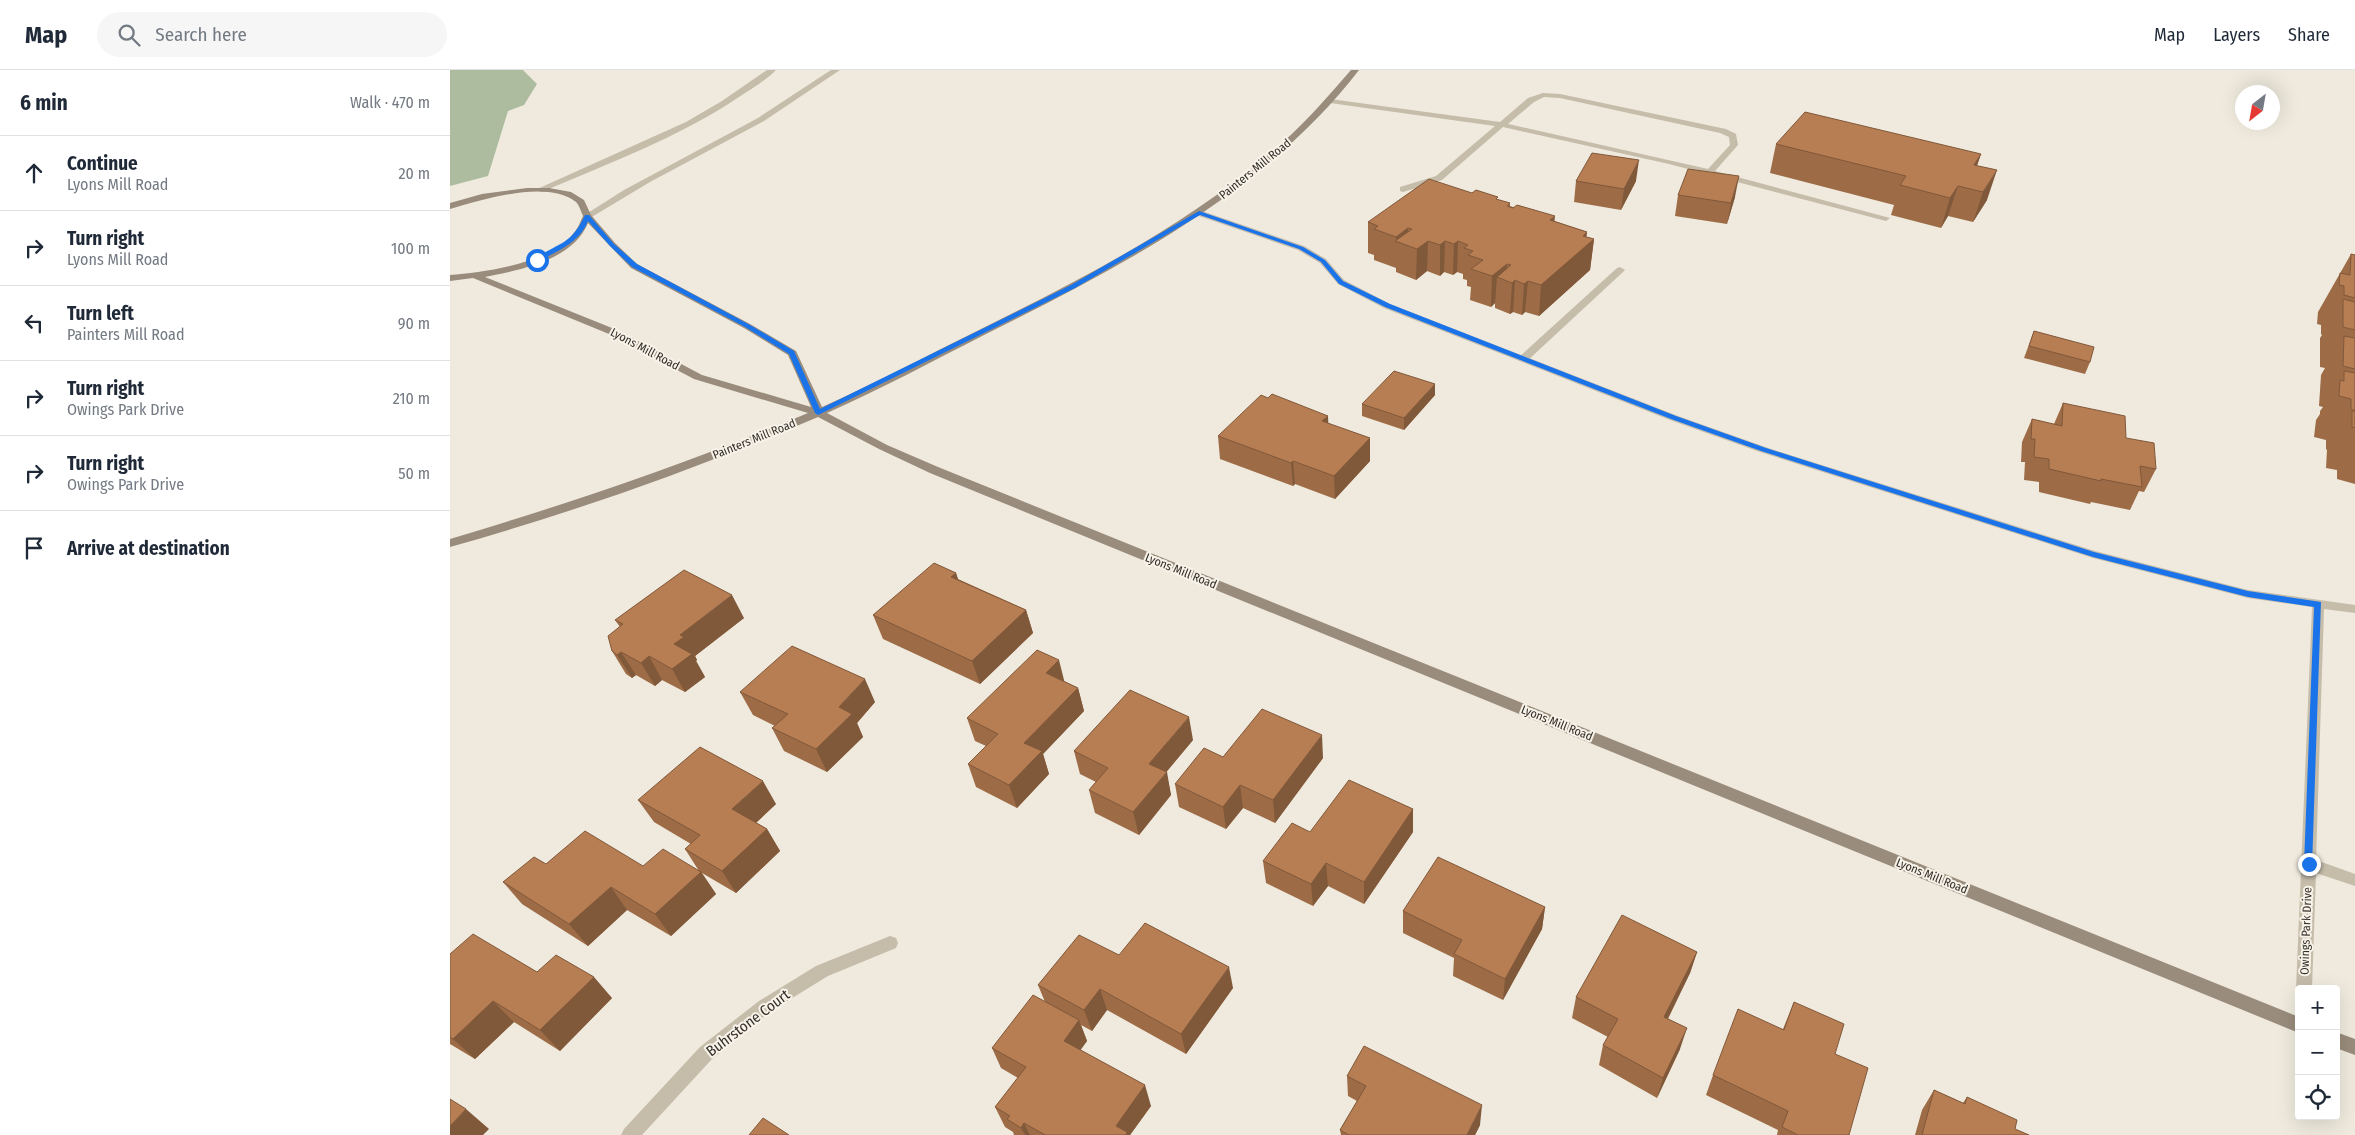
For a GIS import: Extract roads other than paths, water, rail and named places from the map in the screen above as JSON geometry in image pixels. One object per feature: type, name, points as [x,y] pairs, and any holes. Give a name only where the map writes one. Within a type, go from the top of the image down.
[{"type":"main road","name":"Painters Mill Road","points":[[450,543],[659,477],[818,413],[1073,286],[1199,213],[1251,175],[1330,102],[1355,70]]},
{"type":"main road","points":[[450,206],[488,195],[539,190],[555,191],[577,198],[582,203],[587,216],[612,245],[634,266],[747,326],[792,353],[818,413]]},
{"type":"main road","name":"Lyons Mill Road","points":[[450,278],[476,276],[519,266],[559,248],[582,228],[587,216]]},
{"type":"main road","name":"Lyons Mill Road","points":[[476,276],[614,332],[698,377],[818,413],[883,447],[934,470],[2295,1023]]},
{"type":"main road","points":[[2340,1041],[2355,1047]]},
{"type":"street","points":[[539,190],[673,132],[736,96],[772,70]]},
{"type":"street","points":[[587,216],[618,196],[751,126],[798,97],[836,70]]},
{"type":"street","points":[[1403,189],[1439,178],[1531,100],[1543,95],[1560,96],[1723,131],[1733,136],[1734,145],[1710,172]]},
{"type":"street","points":[[1330,102],[1503,125],[1710,172],[1886,218]]},
{"type":"street","points":[[1199,213],[1301,248],[1323,261],[1341,282],[1387,306],[1674,418],[1764,450],[2093,554],[2248,594],[2355,610]]},
{"type":"street","points":[[1523,358],[1620,270]]},
{"type":"street","name":"Owings Park Drive","points":[[2304,985],[2318,604]]},
{"type":"street","points":[[2309,864],[2355,880]]},
{"type":"street","name":"Buhrstone Court","points":[[630,1135],[706,1053],[764,1006],[822,971],[890,943]]}]
